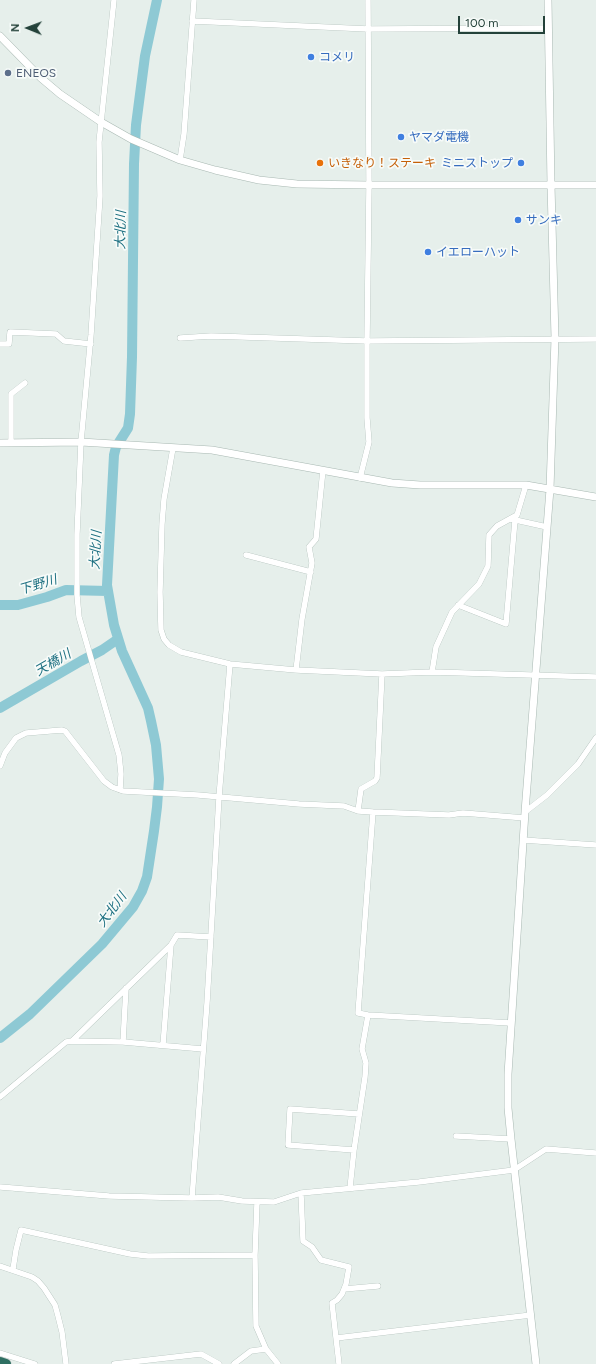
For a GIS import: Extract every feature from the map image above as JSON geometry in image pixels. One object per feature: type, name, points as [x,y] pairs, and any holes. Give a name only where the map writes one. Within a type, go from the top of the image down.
[{"type":"highway","points":[[0,1362],[6,1364]]},
{"type":"street","points":[[114,0],[99,142],[100,196],[77,534],[77,595],[79,617],[119,755],[121,790]]},
{"type":"street","points":[[178,159],[184,134],[194,0]]},
{"type":"street","points":[[360,478],[369,442],[367,418],[369,185],[368,0]]},
{"type":"street","points":[[536,1364],[508,1108],[508,1074],[523,840],[550,489],[555,338],[548,0]]},
{"type":"street","points":[[192,21],[368,30],[548,28]]},
{"type":"street","points":[[1,39],[41,78],[60,94],[102,123],[131,139],[178,159],[234,175],[278,183],[369,185],[596,185]]},
{"type":"street","points":[[0,344],[9,344],[10,332],[56,334],[64,341],[91,344]]},
{"type":"street","points":[[180,338],[211,336],[367,341],[555,338],[596,339]]},
{"type":"street","points":[[10,443],[11,394],[25,383]]},
{"type":"street","points":[[0,443],[84,442],[212,450],[392,483],[420,486],[526,485],[596,497]]},
{"type":"street","points":[[169,448],[162,524],[160,592],[162,630],[164,639],[169,645],[181,652],[230,664],[296,670],[382,674],[432,672],[596,677]]},
{"type":"street","points":[[296,670],[302,619],[312,563],[309,547],[316,539],[323,470]]},
{"type":"street","points":[[432,672],[436,647],[452,612],[479,584],[488,566],[489,535],[497,526],[517,515],[526,485]]},
{"type":"street","points":[[512,519],[547,527]]},
{"type":"street","points":[[458,605],[506,624],[512,519]]},
{"type":"street","points":[[246,555],[311,572]]},
{"type":"street","points":[[192,1198],[212,937],[219,797],[230,664]]},
{"type":"street","points":[[358,811],[361,789],[375,782],[377,778],[382,674]]},
{"type":"street","points":[[0,766],[4,753],[16,738],[26,733],[62,730],[68,735],[104,781],[112,787],[121,790],[344,806],[358,811],[373,812],[449,815],[463,813],[525,815],[578,764],[596,738]]},
{"type":"street","points":[[373,812],[358,1013],[368,1015],[511,1023]]},
{"type":"street","points":[[523,840],[596,845]]},
{"type":"street","points":[[72,1041],[170,945],[177,935],[212,937]]},
{"type":"street","points":[[163,1045],[170,945]]},
{"type":"street","points":[[123,1042],[126,988]]},
{"type":"street","points":[[350,1188],[366,1063],[362,1049],[368,1015]]},
{"type":"street","points":[[0,1097],[66,1042],[123,1042],[203,1049]]},
{"type":"street","points":[[354,1150],[288,1146],[290,1109],[359,1114]]},
{"type":"street","points":[[456,1136],[511,1139]]},
{"type":"street","points":[[0,1188],[109,1196],[192,1198],[218,1197],[242,1201],[274,1202],[302,1193],[420,1182],[514,1170],[546,1149],[596,1153]]},
{"type":"street","points":[[302,1193],[303,1241],[312,1247],[321,1260],[349,1267],[342,1294],[332,1303],[339,1364]]},
{"type":"street","points":[[257,1202],[255,1255],[256,1326],[266,1349],[278,1364]]},
{"type":"street","points":[[13,1269],[21,1230],[130,1254],[148,1256],[255,1255]]},
{"type":"street","points":[[0,1266],[13,1269],[38,1281],[55,1304],[62,1332],[66,1364]]},
{"type":"street","points":[[344,1289],[378,1286]]},
{"type":"street","points":[[336,1338],[531,1315]]},
{"type":"street","points":[[234,1364],[251,1351],[266,1349]]},
{"type":"street","points":[[0,1353],[35,1364]]},
{"type":"street","points":[[114,1364],[201,1354],[219,1364]]},
{"type":"waterway","name":"大北川","points":[[0,1038],[30,1014],[102,944],[133,907],[142,891],[147,877],[154,831],[159,779],[156,745],[148,708],[122,651],[114,625],[107,585],[114,455],[116,447],[128,428],[130,414],[136,125],[145,56],[157,0]]},
{"type":"waterway","name":"下野川","points":[[0,605],[18,605],[66,590],[108,591]]},
{"type":"waterway","name":"天橋川","points":[[0,708],[102,650],[118,639]]},
{"type":"place","name":"コメリ","points":[[311,57]]},
{"type":"place","name":"ENEOS","points":[[8,73]]},
{"type":"place","name":"ヤマダ電機","points":[[401,137]]},
{"type":"place","name":"いきなり！ステーキ","points":[[320,163]]},
{"type":"place","name":"ミニストップ","points":[[521,163]]},
{"type":"place","name":"サンキ","points":[[518,220]]},
{"type":"place","name":"イエローハット","points":[[428,252]]}]
